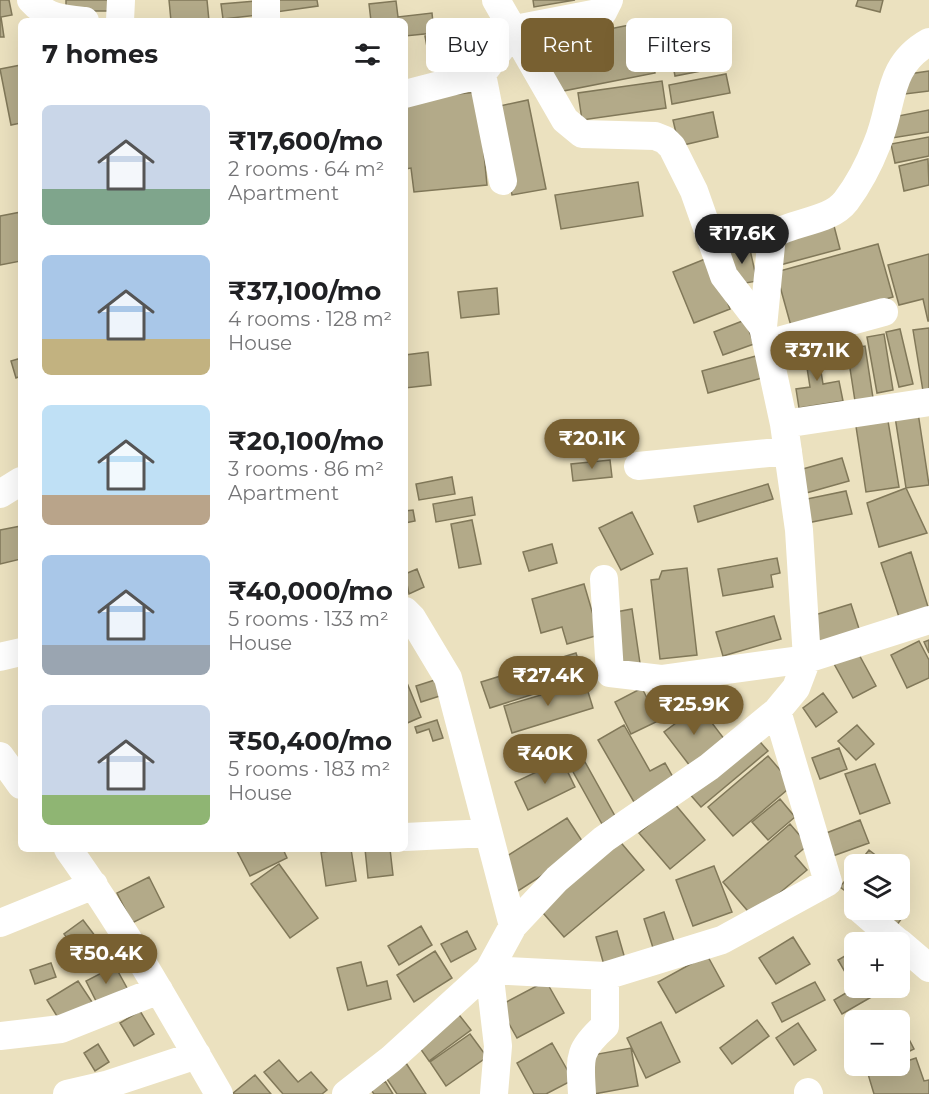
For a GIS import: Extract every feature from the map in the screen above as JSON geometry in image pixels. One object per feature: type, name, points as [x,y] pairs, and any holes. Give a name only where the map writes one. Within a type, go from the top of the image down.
[{"type":"street","points":[[31,0],[41,11],[68,18]]},
{"type":"street","points":[[120,18],[121,0]]},
{"type":"street","points":[[266,0],[266,18]]},
{"type":"street","points":[[496,0],[515,29],[565,120],[582,134],[655,135],[672,147],[694,191],[724,276],[765,336]]},
{"type":"street","points":[[408,93],[482,74],[515,29],[612,4]]},
{"type":"street","points":[[346,1094],[391,1059],[489,970],[513,926],[557,879],[604,839],[709,767],[777,711],[796,688],[807,659],[799,530],[786,438],[765,336],[772,235],[837,210],[846,201],[878,144],[895,77],[912,51],[929,42]]},
{"type":"street","points":[[482,74],[503,181]]},
{"type":"street","points":[[765,336],[884,312]]},
{"type":"street","points":[[638,466],[786,438],[929,402]]},
{"type":"street","points":[[0,494],[18,483]]},
{"type":"street","points":[[604,579],[610,673],[661,679],[807,659],[929,620]]},
{"type":"street","points":[[408,614],[448,678],[513,926]]},
{"type":"street","points":[[0,657],[18,653]]},
{"type":"street","points":[[777,711],[828,882],[844,896]]},
{"type":"street","points":[[0,756],[18,781]]},
{"type":"street","points":[[408,837],[488,832]]},
{"type":"street","points":[[70,852],[94,885],[159,990],[219,1094]]},
{"type":"street","points":[[489,970],[605,976],[722,940],[828,882]]},
{"type":"street","points":[[0,923],[94,885]]},
{"type":"street","points":[[873,920],[886,932]]},
{"type":"street","points":[[910,952],[929,968]]},
{"type":"street","points":[[489,970],[498,1046],[494,1094]]},
{"type":"street","points":[[582,1094],[580,1066],[583,1048],[605,1026],[605,976]]},
{"type":"street","points":[[0,1036],[61,1029],[159,990]]},
{"type":"street","points":[[67,1094],[110,1090],[197,1055]]},
{"type":"building","points":[[0,0],[9,0],[12,15],[1,17],[4,37],[0,37]]},
{"type":"building","points":[[66,0],[111,0],[111,11],[66,11]]},
{"type":"building","points":[[169,0],[207,0],[209,18],[171,18]]},
{"type":"building","points":[[274,0],[317,0],[318,6],[276,12]]},
{"type":"building","points":[[533,0],[575,0],[534,7]]},
{"type":"building","points":[[858,0],[883,0],[880,12],[856,6]]},
{"type":"building","points":[[256,1],[258,15],[223,18],[221,4]]},
{"type":"building","points":[[396,1],[398,17],[432,13],[432,18],[426,18],[426,34],[408,36],[408,18],[371,18],[369,4]]},
{"type":"building","points":[[626,26],[626,72],[655,73],[553,93],[549,72],[614,72],[614,28]]},
{"type":"building","points":[[18,66],[18,124],[11,125],[0,69]]},
{"type":"building","points":[[929,71],[929,91],[905,94],[902,75]]},
{"type":"building","points":[[674,72],[696,72],[675,76]]},
{"type":"building","points":[[726,74],[730,93],[672,104],[669,85]]},
{"type":"building","points":[[662,81],[666,108],[582,120],[578,93]]},
{"type":"building","points":[[478,92],[487,185],[414,192],[411,168],[408,168],[408,99]]},
{"type":"building","points":[[528,100],[546,189],[512,195],[495,107]]},
{"type":"building","points":[[929,110],[929,132],[892,138],[888,118]]},
{"type":"building","points":[[713,112],[718,137],[679,146],[673,120]]},
{"type":"building","points":[[929,137],[929,156],[895,163],[891,144]]},
{"type":"building","points":[[928,159],[929,185],[904,191],[899,166]]},
{"type":"building","points":[[638,182],[643,216],[561,229],[555,195]]},
{"type":"building","points":[[18,213],[18,262],[0,265],[0,216]]},
{"type":"building","points":[[834,226],[840,249],[780,265],[774,242]]},
{"type":"building","points":[[878,244],[893,297],[791,326],[776,272]]},
{"type":"building","points":[[749,245],[757,281],[735,285],[727,249]]},
{"type":"building","points":[[929,254],[928,321],[923,299],[899,305],[888,265]]},
{"type":"building","points":[[710,257],[730,309],[694,323],[673,272]]},
{"type":"building","points":[[497,288],[499,314],[461,318],[458,292]]},
{"type":"building","points":[[745,320],[754,344],[723,355],[714,332]]},
{"type":"building","points":[[929,328],[929,390],[923,391],[913,330]]},
{"type":"building","points":[[900,329],[913,384],[899,387],[886,332]]},
{"type":"building","points":[[884,334],[893,390],[877,393],[867,337]]},
{"type":"building","points":[[816,340],[823,384],[839,381],[843,401],[799,408],[796,389],[810,387],[803,342]]},
{"type":"building","points":[[865,346],[873,398],[855,401],[847,349]]},
{"type":"building","points":[[428,352],[431,385],[408,388],[408,355]]},
{"type":"building","points":[[756,356],[762,378],[708,393],[702,371]]},
{"type":"building","points":[[18,359],[18,377],[16,378],[11,361]]},
{"type":"building","points":[[917,406],[929,485],[906,488],[894,410]]},
{"type":"building","points":[[887,415],[899,487],[866,492],[855,420]]},
{"type":"building","points":[[842,458],[849,481],[799,495],[792,472]]},
{"type":"building","points":[[610,460],[612,477],[573,481],[571,464]]},
{"type":"building","points":[[452,477],[455,494],[419,500],[416,484]]},
{"type":"building","points":[[768,484],[773,499],[698,522],[694,506]]},
{"type":"building","points":[[906,488],[927,533],[879,547],[867,503]]},
{"type":"building","points":[[846,491],[852,514],[802,524],[797,501]]},
{"type":"building","points":[[472,497],[475,515],[436,522],[433,504]]},
{"type":"building","points":[[413,510],[415,521],[408,522],[408,511]]},
{"type":"building","points":[[632,512],[653,554],[621,570],[599,528]]},
{"type":"building","points":[[472,520],[481,564],[459,568],[451,524]]},
{"type":"building","points":[[18,527],[18,560],[0,564],[0,530]]},
{"type":"building","points":[[552,544],[557,563],[529,571],[523,552]]},
{"type":"building","points":[[911,552],[929,610],[900,620],[881,563]]},
{"type":"building","points":[[777,558],[780,573],[771,575],[773,587],[723,596],[718,569]]},
{"type":"building","points":[[687,568],[697,655],[660,659],[651,580],[659,579],[662,571]]},
{"type":"building","points":[[417,569],[424,587],[409,594],[408,573]]},
{"type":"building","points":[[584,584],[599,635],[567,644],[562,627],[541,633],[532,599]]},
{"type":"building","points":[[851,604],[862,638],[818,652],[808,617]]},
{"type":"building","points":[[632,609],[641,670],[619,673],[610,613]]},
{"type":"building","points":[[774,616],[781,639],[723,656],[716,632]]},
{"type":"building","points":[[929,640],[929,653],[924,642]]},
{"type":"building","points":[[919,641],[929,660],[929,678],[907,688],[891,655]]},
{"type":"building","points":[[856,649],[876,686],[853,698],[833,662]]},
{"type":"building","points":[[576,653],[584,678],[490,708],[481,682]]},
{"type":"building","points":[[438,679],[443,695],[421,702],[416,686]]},
{"type":"building","points":[[585,682],[593,708],[512,733],[504,706]]},
{"type":"building","points":[[408,685],[421,717],[408,723]]},
{"type":"building","points":[[670,686],[681,710],[631,734],[615,702],[642,688],[647,698]]},
{"type":"building","points":[[823,693],[837,712],[816,727],[803,708]]},
{"type":"building","points":[[699,706],[725,740],[690,766],[664,732]]},
{"type":"building","points":[[437,720],[443,738],[433,741],[429,729],[417,733],[415,727]]},
{"type":"building","points":[[624,725],[650,771],[665,763],[674,779],[634,802],[598,740]]},
{"type":"building","points":[[857,725],[874,744],[856,760],[838,741]]},
{"type":"building","points":[[755,736],[768,751],[701,807],[688,792]]},
{"type":"building","points":[[839,748],[847,769],[820,779],[812,758]]},
{"type":"building","points":[[768,756],[793,785],[733,836],[708,807]]},
{"type":"building","points":[[562,760],[575,787],[528,810],[515,782]]},
{"type":"building","points":[[585,762],[615,816],[602,824],[572,770]]},
{"type":"building","points":[[875,764],[890,803],[860,814],[845,774]]},
{"type":"building","points":[[780,799],[795,817],[768,840],[752,822]]},
{"type":"building","points":[[674,803],[705,840],[670,869],[639,833]]},
{"type":"building","points":[[567,818],[586,847],[518,891],[499,861]]},
{"type":"building","points":[[860,820],[869,843],[830,857],[821,835]]},
{"type":"building","points":[[790,824],[808,845],[795,856],[807,870],[752,916],[723,882]]},
{"type":"building","points":[[617,838],[644,870],[564,937],[537,906]]},
{"type":"building","points":[[238,852],[284,852],[287,858],[250,876]]},
{"type":"building","points":[[321,852],[351,852],[356,881],[326,886]]},
{"type":"building","points":[[365,852],[390,852],[393,875],[368,878]]},
{"type":"building","points":[[279,864],[318,918],[290,938],[251,884]]},
{"type":"building","points":[[714,866],[732,912],[693,926],[676,880]]},
{"type":"building","points":[[149,877],[164,907],[132,923],[117,893]]},
{"type":"building","points":[[664,912],[675,944],[654,951],[644,919]]},
{"type":"building","points":[[83,920],[102,945],[83,959],[64,934]]},
{"type":"building","points":[[888,920],[901,920],[896,926]]},
{"type":"building","points":[[421,926],[432,945],[399,965],[388,946]]},
{"type":"building","points":[[467,931],[476,949],[451,962],[441,944]]},
{"type":"building","points":[[617,931],[625,959],[604,965],[596,937]]},
{"type":"building","points":[[793,937],[810,964],[776,984],[759,958]]},
{"type":"building","points":[[435,951],[452,978],[414,1002],[397,975]]},
{"type":"building","points":[[707,955],[724,986],[676,1013],[658,982]]},
{"type":"building","points":[[844,956],[844,970],[838,960]]},
{"type":"building","points":[[361,962],[367,986],[387,981],[391,999],[348,1010],[337,968]]},
{"type":"building","points":[[51,963],[56,977],[35,984],[30,970]]},
{"type":"building","points":[[115,966],[127,988],[97,1003],[86,981]]},
{"type":"building","points":[[78,981],[92,1002],[60,1021],[47,1000]]},
{"type":"building","points":[[546,981],[564,1013],[517,1038],[499,1006]]},
{"type":"building","points":[[815,982],[825,1000],[782,1022],[772,1003]]},
{"type":"building","points":[[844,994],[844,998],[870,998],[849,1010],[844,1010],[842,1014],[834,1000]]},
{"type":"building","points":[[140,1011],[154,1034],[134,1046],[120,1023]]},
{"type":"building","points":[[456,1011],[471,1030],[429,1061],[415,1041]]},
{"type":"building","points":[[757,1020],[769,1036],[732,1064],[720,1048]]},
{"type":"building","points":[[661,1022],[680,1062],[646,1078],[627,1038]]},
{"type":"building","points":[[798,1023],[816,1050],[794,1065],[776,1038]]},
{"type":"building","points":[[470,1034],[487,1057],[446,1086],[430,1062]]},
{"type":"building","points":[[552,1043],[573,1080],[546,1094],[534,1094],[517,1063]]},
{"type":"building","points":[[98,1044],[109,1062],[95,1071],[84,1053]]},
{"type":"building","points":[[631,1048],[638,1086],[594,1094],[587,1056]]},
{"type":"building","points":[[916,1058],[924,1081],[929,1080],[929,1094],[874,1094],[869,1076],[910,1076],[910,1060]]},
{"type":"building","points":[[279,1060],[298,1082],[311,1072],[327,1090],[322,1094],[283,1094],[264,1072]]},
{"type":"building","points":[[406,1063],[426,1094],[397,1094],[385,1076]]},
{"type":"building","points":[[255,1075],[271,1094],[232,1094]]},
{"type":"building","points":[[385,1081],[393,1094],[374,1094],[371,1090]]}]
